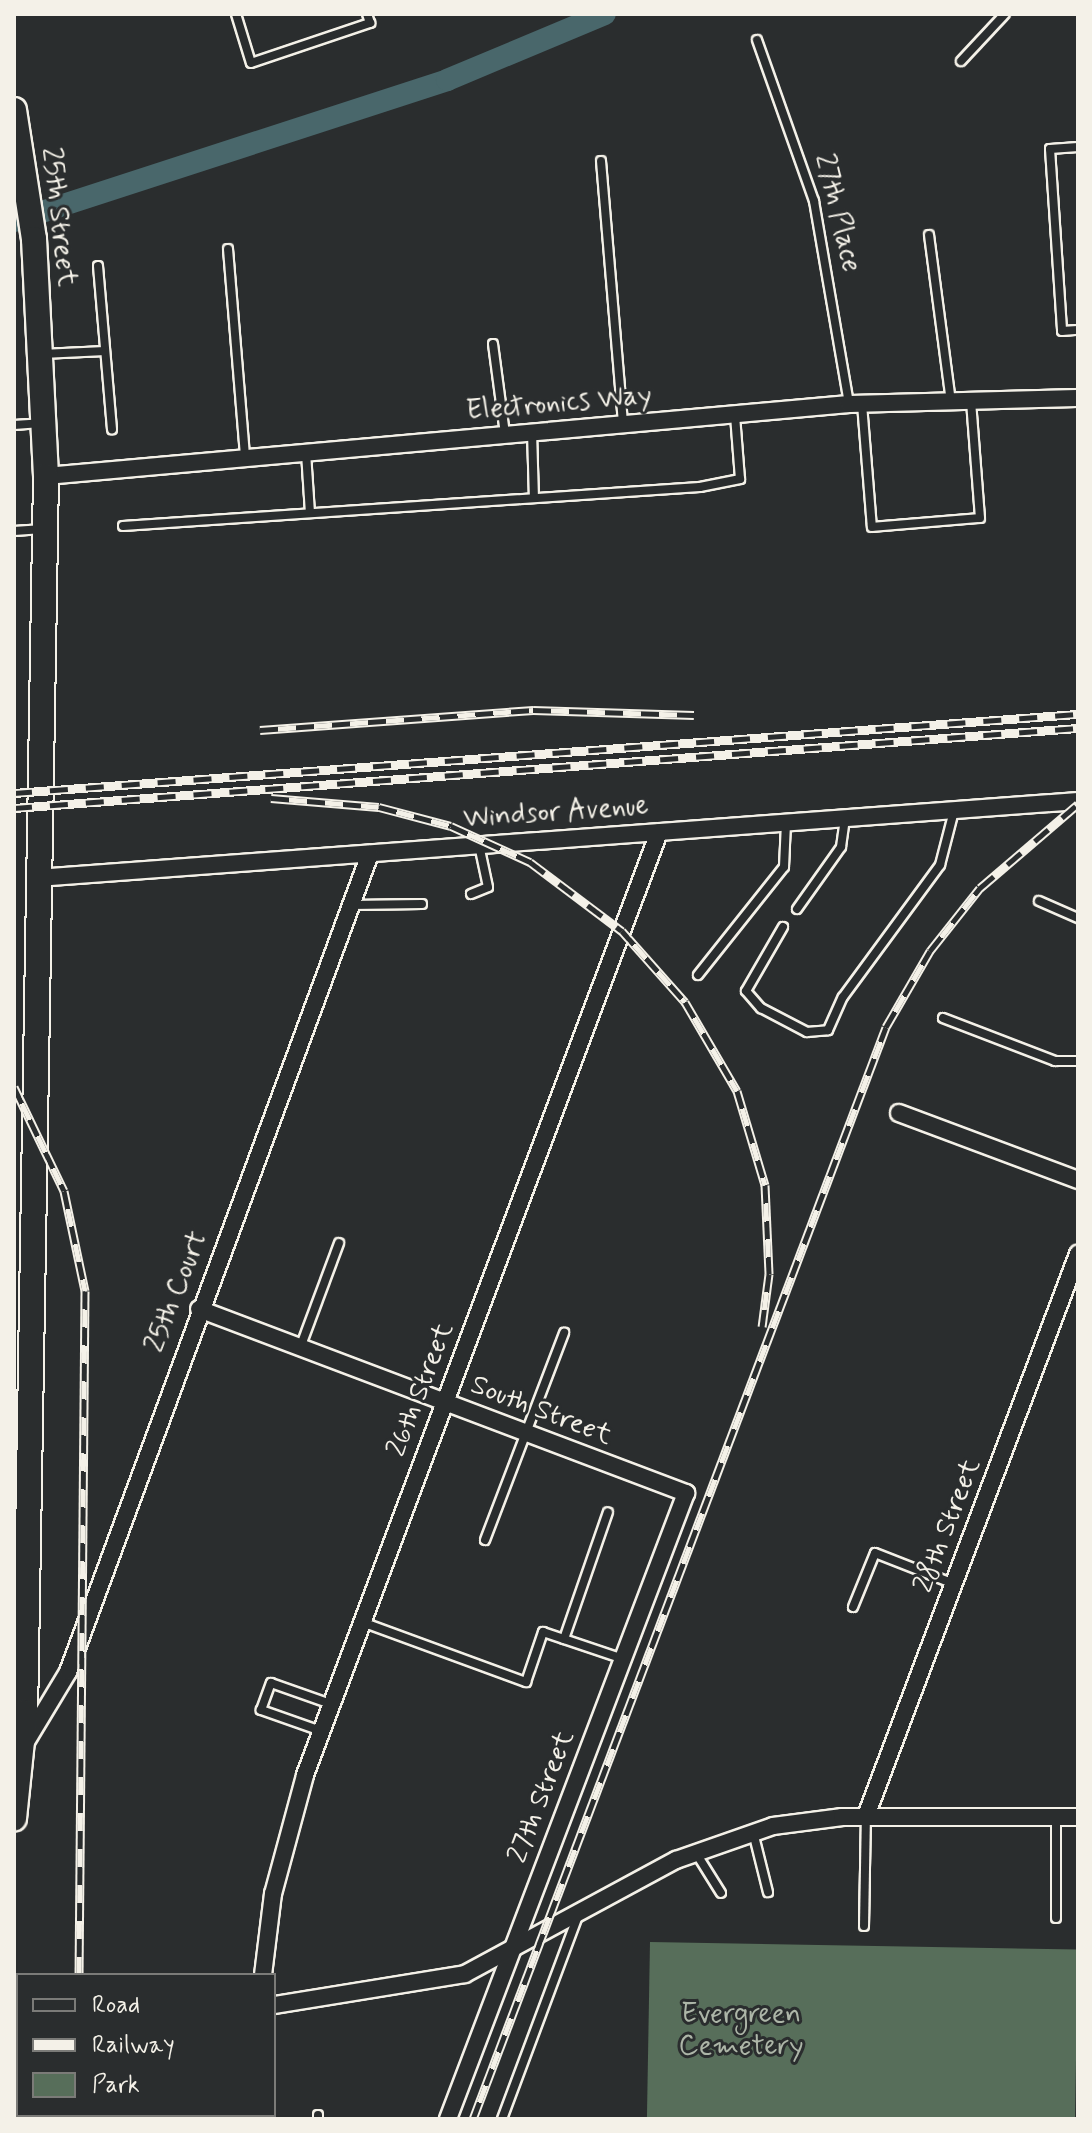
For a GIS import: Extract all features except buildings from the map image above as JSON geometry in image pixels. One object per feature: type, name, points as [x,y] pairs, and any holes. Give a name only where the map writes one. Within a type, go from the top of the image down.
[{"type":"main road","name":"25th Street","points":[[14,110],[34,239],[46,476],[19,1752],[14,1818]]},
{"type":"street","name":"Electronics Way","points":[[46,476],[855,404],[1078,398]]},
{"type":"street","name":"Windsor Avenue","points":[[37,878],[1078,801]]},
{"type":"street","name":"26th Street","points":[[263,1973],[286,1833],[321,1731],[659,832]]},
{"type":"street","name":"25th Court","points":[[19,1752],[68,1672],[199,1309],[370,854]]},
{"type":"street","points":[[899,1113],[1078,1180]]},
{"type":"street","name":"28th Street","points":[[866,1816],[1078,1254]]},
{"type":"street","name":"South Street","points":[[199,1309],[686,1493]]},
{"type":"street","name":"27th Street","points":[[448,2119],[686,1493]]},
{"type":"street","points":[[276,2005],[465,1974],[511,1954],[696,1852],[753,1832],[866,1816],[1078,1817]]},
{"type":"lane","points":[[236,14],[251,63],[370,23],[367,14]]},
{"type":"lane","points":[[961,61],[1005,14]]},
{"type":"lane","name":"27th Place","points":[[757,40],[814,201],[855,404],[872,527],[980,518],[971,401]]},
{"type":"lane","points":[[1078,147],[1050,149],[1062,331],[1078,330]]},
{"type":"lane","points":[[601,161],[623,424]]},
{"type":"lane","points":[[929,235],[951,401]]},
{"type":"lane","points":[[228,249],[245,458]]},
{"type":"lane","points":[[98,266],[112,429]]},
{"type":"lane","points":[[493,344],[505,435]]},
{"type":"lane","points":[[42,354],[105,351]]},
{"type":"lane","points":[[123,526],[534,498],[740,479],[735,414]]},
{"type":"lane","points":[[14,425],[44,423]]},
{"type":"lane","points":[[532,432],[534,498]]},
{"type":"lane","points":[[306,453],[310,513]]},
{"type":"lane","points":[[14,531],[44,529]]},
{"type":"lane","points":[[783,927],[746,991],[761,1008],[807,1032],[828,1030],[843,997],[940,865],[954,810]]},
{"type":"lane","points":[[797,909],[841,847],[845,818]]},
{"type":"lane","points":[[698,975],[784,867],[786,823]]},
{"type":"lane","points":[[471,894],[488,887],[479,845]]},
{"type":"lane","points":[[1039,901],[1078,918]]},
{"type":"lane","points":[[350,905],[422,904]]},
{"type":"lane","points":[[943,1018],[1055,1061],[1078,1061]]},
{"type":"lane","points":[[300,1348],[339,1243]]},
{"type":"lane","points":[[485,1540],[564,1333]]},
{"type":"lane","points":[[564,1639],[608,1512]]},
{"type":"lane","points":[[853,1607],[875,1553],[954,1584]]},
{"type":"lane","points":[[362,1622],[526,1682],[543,1632],[623,1659]]},
{"type":"lane","points":[[321,1731],[261,1710],[271,1683],[331,1704]]},
{"type":"lane","points":[[864,1926],[866,1816]]},
{"type":"lane","points":[[1056,1818],[1056,1918]]},
{"type":"lane","points":[[753,1832],[768,1892]]},
{"type":"lane","points":[[696,1852],[721,1893]]},
{"type":"lane","points":[[502,2119],[578,1916]]},
{"type":"green space","name":"Evergreen Cemetery","points":[[650,1942],[1078,1949],[1075,2119],[647,2119]]},
{"type":"waterway","points":[[14,221],[447,80],[605,14]]},
{"type":"railway","points":[[260,730],[533,710],[694,715]]},
{"type":"railway","points":[[14,793],[1078,714]]},
{"type":"railway","points":[[14,808],[1078,728]]},
{"type":"railway","points":[[271,798],[379,807],[451,826],[530,862],[622,931],[685,1002],[737,1091],[765,1185],[769,1274],[762,1327]]},
{"type":"railway","points":[[473,2119],[886,1027],[930,951],[980,888],[1078,804]]},
{"type":"railway","points":[[14,1087],[64,1191],[85,1291],[79,1973]]}]
